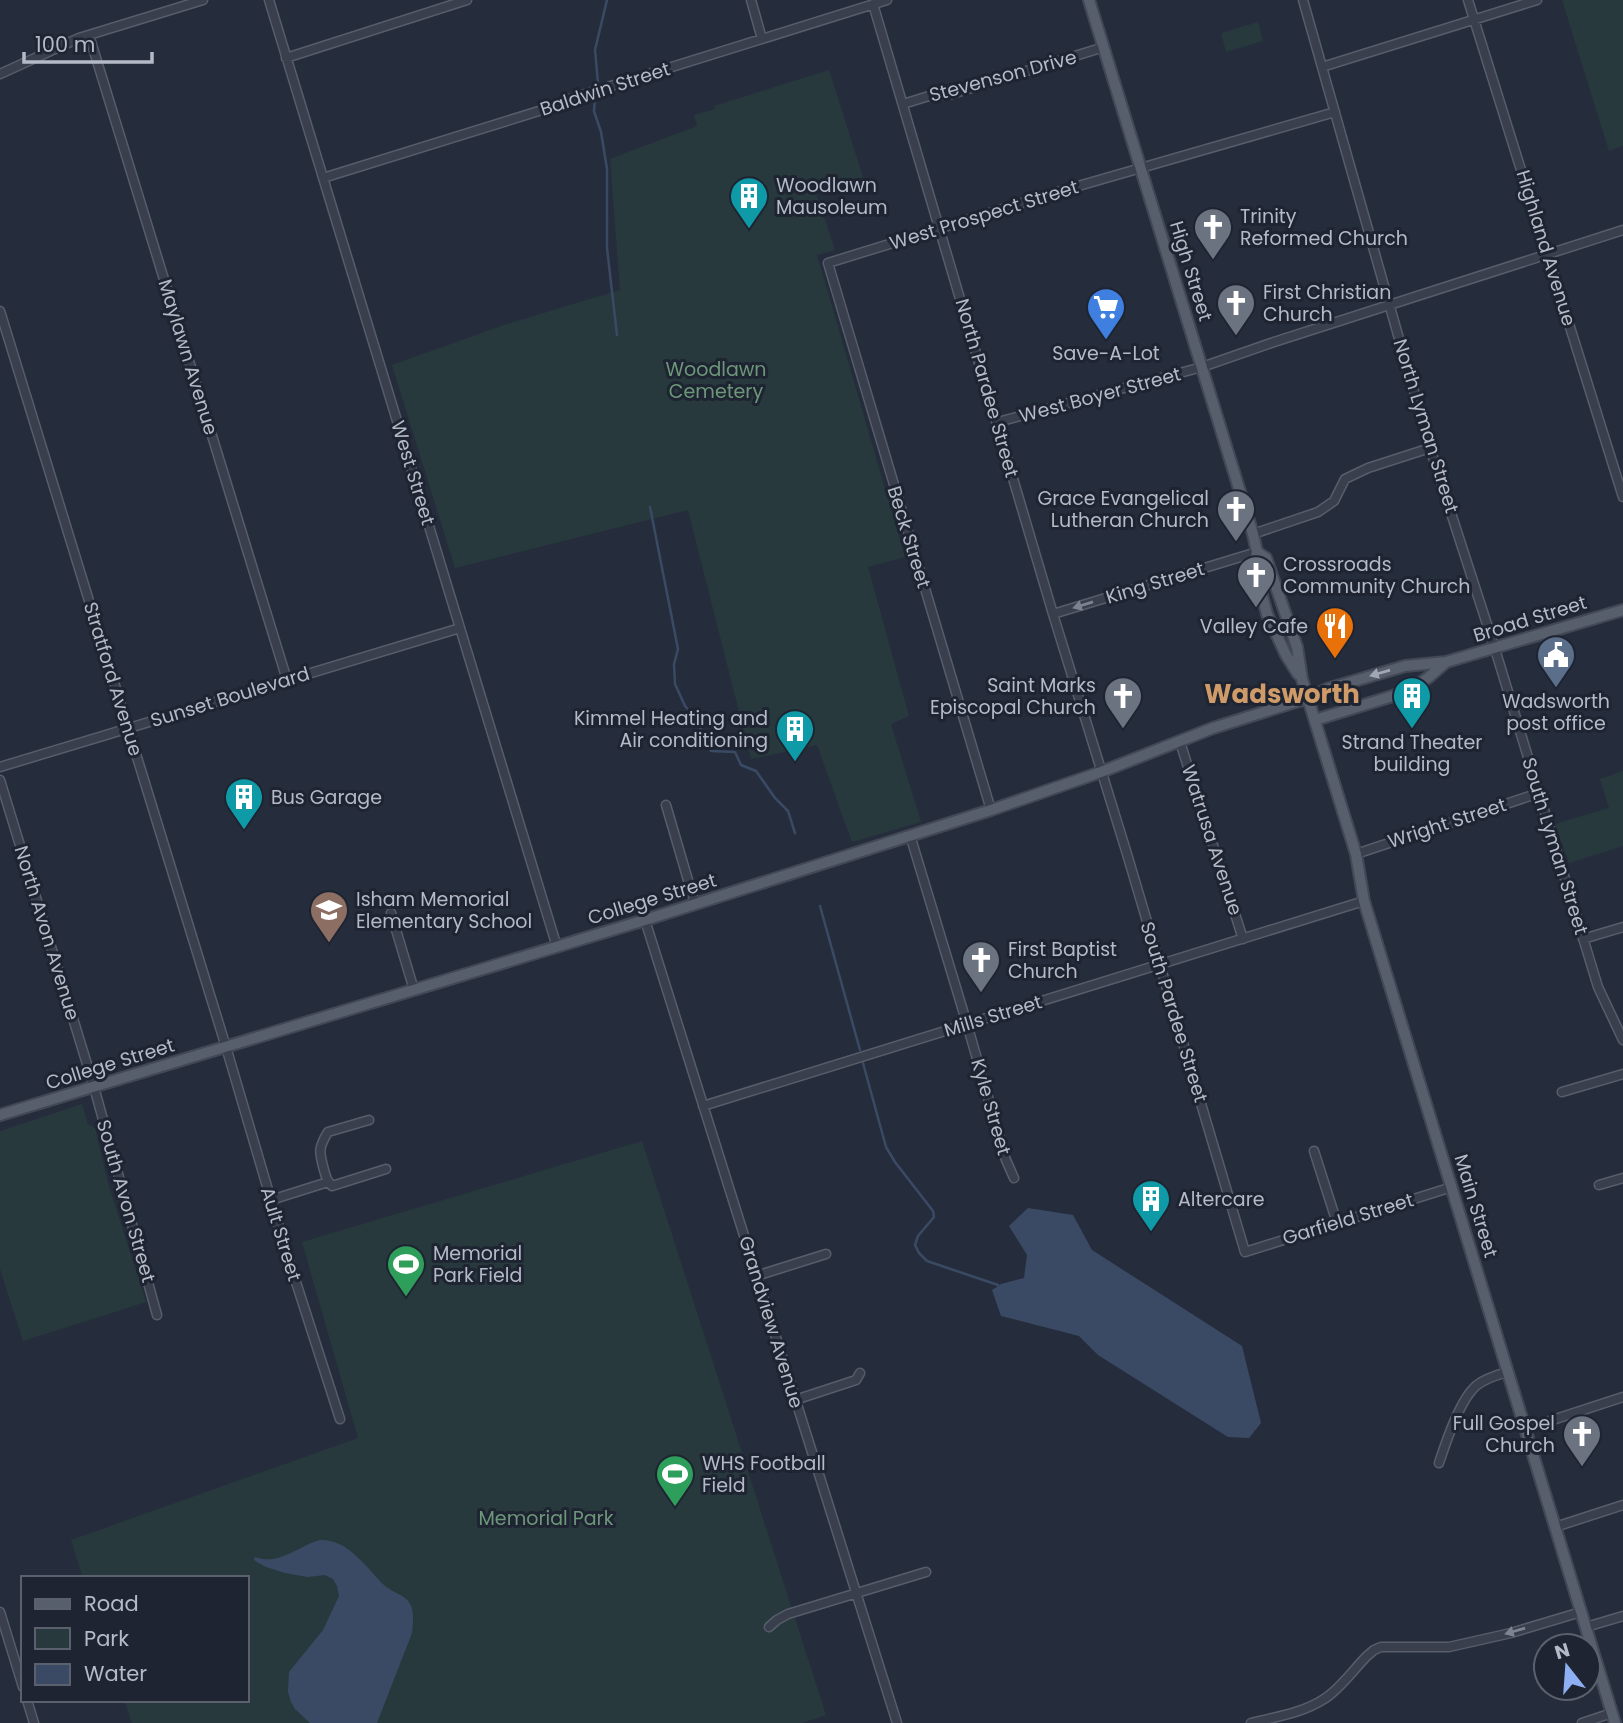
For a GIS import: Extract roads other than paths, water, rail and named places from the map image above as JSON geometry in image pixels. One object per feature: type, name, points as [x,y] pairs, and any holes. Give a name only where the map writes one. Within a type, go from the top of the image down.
[{"type":"main road","name":"High Street","points":[[1089,0],[1253,534],[1257,552],[1254,565],[1267,614],[1286,655],[1302,679]]},
{"type":"main road","name":"High Street","points":[[1257,552],[1266,558],[1269,565],[1297,646],[1308,698]]},
{"type":"main road","name":"Broad Street","points":[[1308,698],[1327,689],[1415,664],[1446,662],[1623,610]]},
{"type":"main road","name":"Broad Street","points":[[1315,720],[1409,691],[1446,662]]},
{"type":"main road","points":[[1415,664],[1422,672],[1422,682]]},
{"type":"main road","name":"College Street","points":[[0,1115],[645,920],[990,810],[1101,772],[1213,728],[1308,698]]},
{"type":"main road","name":"Main Street","points":[[1308,698],[1356,854],[1364,901],[1613,1718]]},
{"type":"street","points":[[0,74],[79,37],[203,0]]},
{"type":"street","name":"West Street","points":[[269,0],[557,947]]},
{"type":"street","points":[[286,58],[467,0]]},
{"type":"street","points":[[751,0],[762,39]]},
{"type":"street","name":"Baldwin Street","points":[[323,178],[887,0]]},
{"type":"street","name":"North Lyman Street","points":[[1303,0],[1430,447],[1495,649]]},
{"type":"street","name":"Highland Avenue","points":[[1468,0],[1623,497]]},
{"type":"street","points":[[1322,67],[1537,0]]},
{"type":"street","name":"North Pardee Street","points":[[873,4],[1101,772]]},
{"type":"street","name":"Maylawn Avenue","points":[[89,35],[287,680]]},
{"type":"street","name":"Stevenson Drive","points":[[903,104],[929,96],[953,94],[1104,47]]},
{"type":"street","name":"West Prospect Street","points":[[828,263],[1335,112]]},
{"type":"street","name":"West Boyer Street","points":[[998,422],[1202,367],[1623,230]]},
{"type":"street","name":"Beck Street","points":[[828,263],[990,810]]},
{"type":"street","name":"Stratford Avenue","points":[[0,312],[226,1047]]},
{"type":"street","points":[[1253,534],[1318,512],[1334,501],[1345,479],[1368,468],[1430,447]]},
{"type":"street","name":"King Street","points":[[1053,614],[1257,552]]},
{"type":"street","name":"Sunset Boulevard","points":[[0,767],[460,628]]},
{"type":"street","name":"South Lyman Street","points":[[1495,649],[1598,988],[1623,1040]]},
{"type":"street","name":"Watrusa Avenue","points":[[1180,742],[1243,939]]},
{"type":"street","name":"South Pardee Street","points":[[1101,772],[1245,1252]]},
{"type":"street","name":"North Avon Avenue","points":[[0,780],[94,1087]]},
{"type":"street","name":"Wright Street","points":[[1356,854],[1539,793]]},
{"type":"street","points":[[666,804],[695,904]]},
{"type":"street","name":"Kyle Street","points":[[910,835],[1006,1160],[1014,1178]]},
{"type":"street","name":"Mills Street","points":[[703,1106],[1364,901]]},
{"type":"street","points":[[391,913],[414,990]]},
{"type":"street","name":"Grandview Avenue","points":[[645,920],[897,1723]]},
{"type":"street","points":[[1583,939],[1623,927]]},
{"type":"street","name":"Ault Street","points":[[226,1047],[340,1419]]},
{"type":"street","points":[[1562,1092],[1623,1074]]},
{"type":"street","name":"South Avon Street","points":[[94,1087],[158,1315]]},
{"type":"street","points":[[369,1119],[328,1132],[321,1143],[319,1154],[328,1182],[332,1186],[386,1169]]},
{"type":"street","points":[[1314,1151],[1338,1223]]},
{"type":"street","points":[[1599,1185],[1623,1178]]},
{"type":"street","points":[[271,1200],[328,1182]]},
{"type":"street","name":"Garfield Street","points":[[1245,1252],[1452,1187]]},
{"type":"street","points":[[756,1276],[826,1254]]},
{"type":"street","points":[[1439,1463],[1451,1429],[1472,1390],[1486,1380],[1507,1372]]},
{"type":"street","points":[[795,1400],[856,1380],[860,1373]]},
{"type":"street","points":[[1525,1429],[1623,1397]]},
{"type":"street","points":[[1555,1527],[1623,1505]]},
{"type":"street","points":[[769,1627],[788,1614],[926,1572]]},
{"type":"street","points":[[0,1612],[21,1680]]},
{"type":"street","points":[[1251,1723],[1275,1720],[1325,1699],[1374,1650],[1381,1647],[1449,1647],[1511,1633],[1581,1612]]},
{"type":"street","points":[[1586,1628],[1623,1616]]},
{"type":"street","points":[[28,1702],[34,1723]]},
{"type":"street","points":[[1582,1723],[1613,1718]]},
{"type":"water","points":[[1028,1208],[1073,1215],[1092,1250],[1242,1346],[1261,1423],[1249,1438],[1228,1437],[1098,1355],[1079,1336],[1001,1316],[992,1290],[1001,1284],[1024,1278],[1027,1255],[1009,1226]]},
{"type":"water","points":[[320,1540],[340,1544],[348,1549],[385,1586],[406,1599],[412,1608],[412,1633],[377,1723],[310,1723],[291,1702],[288,1692],[289,1672],[323,1630],[339,1596],[337,1586],[333,1579],[325,1575],[308,1577],[285,1573],[254,1560],[255,1557],[280,1557]]},
{"type":"waterway","points":[[598,83],[595,50],[607,0]]},
{"type":"waterway","points":[[595,98],[594,111],[601,132],[607,169],[607,248],[617,335]]},
{"type":"waterway","points":[[650,507],[678,649],[674,664],[675,684],[711,751],[735,752],[741,765],[756,771],[788,811],[795,833]]},
{"type":"waterway","points":[[820,906],[860,1050]]},
{"type":"waterway","points":[[863,1063],[886,1147],[933,1211],[934,1217],[918,1236],[915,1245],[919,1253],[927,1261],[998,1285]]},
{"type":"place","name":"Woodlawn Mausoleum","points":[[749,230]]},
{"type":"place","name":"Trinity Reformed Church","points":[[1213,261]]},
{"type":"place","name":"First Christian Church","points":[[1236,337]]},
{"type":"place","name":"Save-A-Lot","points":[[1106,341]]},
{"type":"place","name":"Grace Evangelical Lutheran Church","points":[[1236,543]]},
{"type":"place","name":"Crossroads Community Church","points":[[1256,609]]},
{"type":"place","name":"Valley Cafe","points":[[1335,660]]},
{"type":"place","name":"Wadsworth post office","points":[[1556,689]]},
{"type":"place","name":"Saint Marks Episcopal Church","points":[[1123,730]]},
{"type":"place","name":"Strand Theater building","points":[[1412,730]]},
{"type":"place","name":"Kimmel Heating and Air conditioning","points":[[795,763]]},
{"type":"place","name":"Bus Garage","points":[[244,831]]},
{"type":"place","name":"Isham Memorial Elementary School","points":[[329,944]]},
{"type":"place","name":"First Baptist Church","points":[[981,994]]},
{"type":"place","name":"Altercare","points":[[1151,1233]]},
{"type":"place","name":"Memorial Park Field","points":[[406,1298]]},
{"type":"place","name":"Full Gospel Church","points":[[1582,1468]]},
{"type":"place","name":"WHS Football Field","points":[[675,1508]]},
{"type":"district","name":"Wadsworth","points":[[1282,694]]},
{"type":"park label","name":"Woodlawn Cemetery","points":[[716,380]]},
{"type":"park label","name":"Memorial Park","points":[[546,1518]]}]
